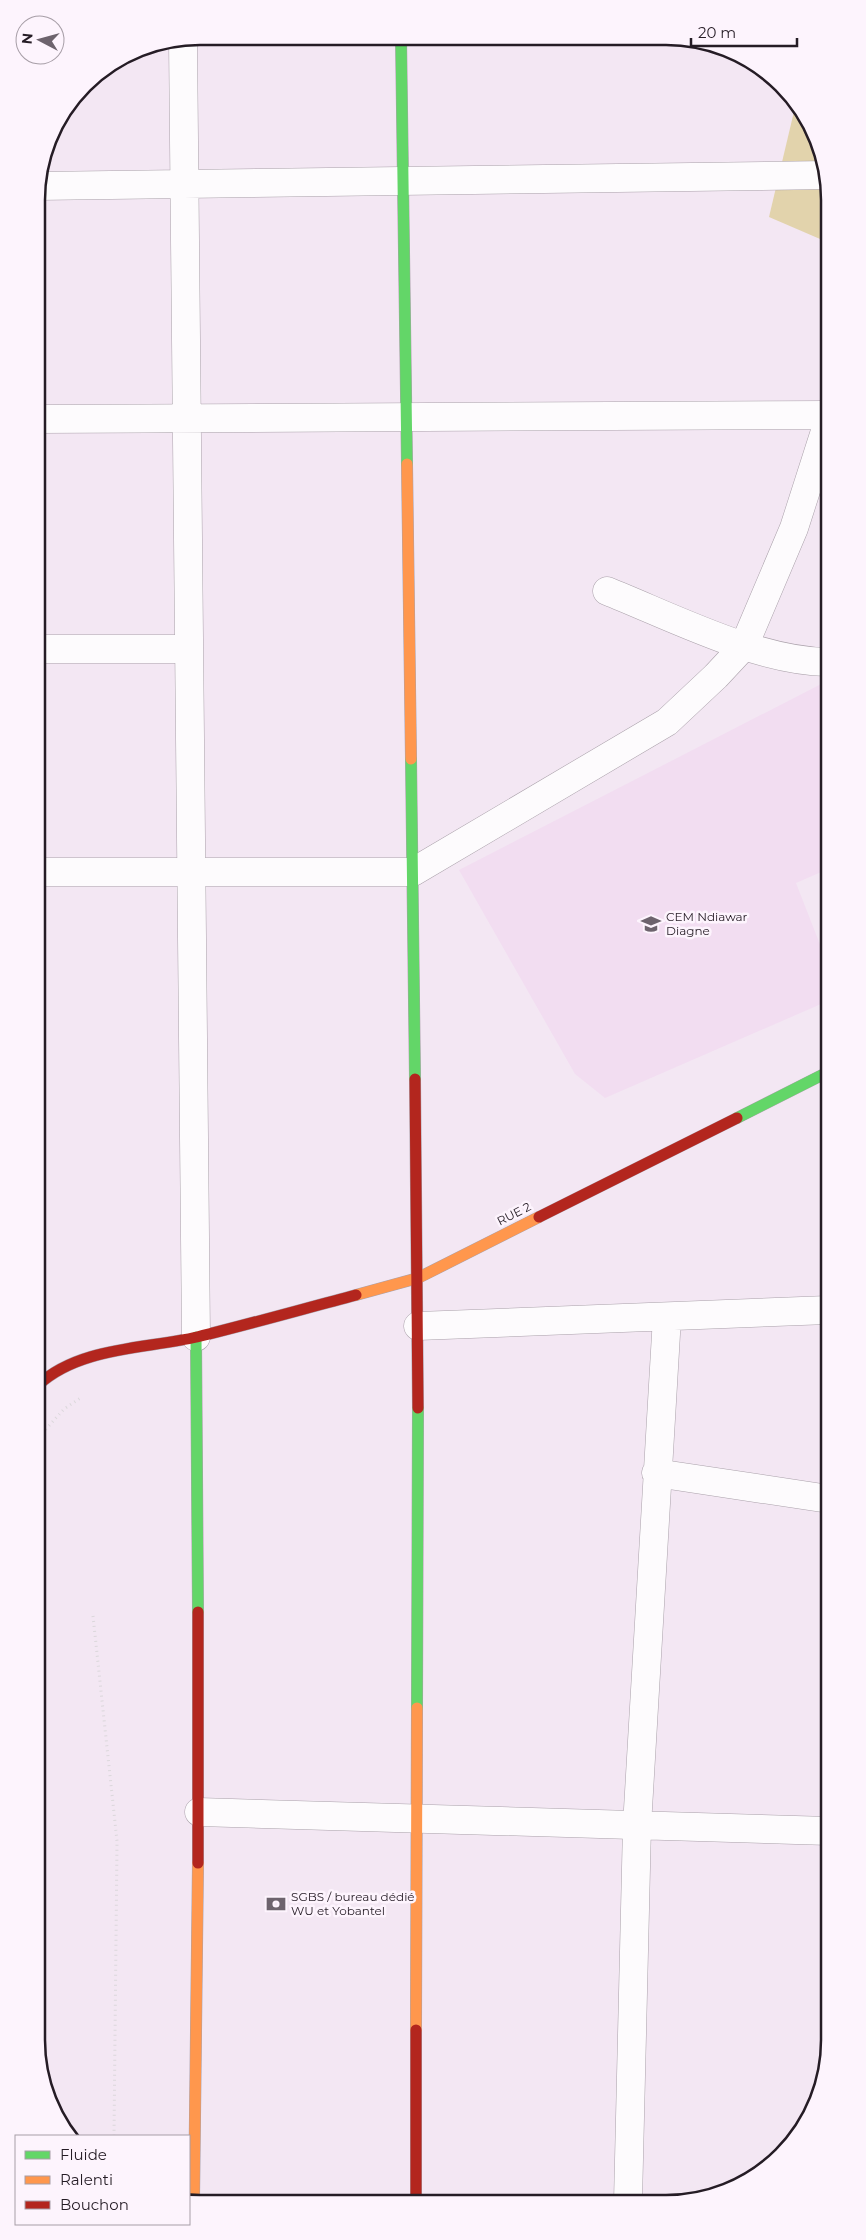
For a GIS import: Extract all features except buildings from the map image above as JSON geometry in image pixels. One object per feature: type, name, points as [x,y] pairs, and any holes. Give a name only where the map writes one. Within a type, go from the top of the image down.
[{"type":"street","points":[[402,45],[418,1278],[416,2195]]},
{"type":"street","points":[[183,46],[199,1812],[194,2195]]},
{"type":"street","points":[[45,186],[819,175]]},
{"type":"street","points":[[45,419],[821,415]]},
{"type":"street","points":[[45,872],[413,872],[667,722],[744,646],[820,470]]},
{"type":"street","points":[[607,591],[744,646],[788,657],[821,661]]},
{"type":"street","points":[[45,649],[189,649]]},
{"type":"street","name":"RUE 2","points":[[45,1374],[89,1357],[196,1336],[418,1278],[821,1076]]},
{"type":"street","points":[[418,1326],[821,1310]]},
{"type":"street","points":[[628,2195],[637,1826],[656,1472],[667,1317]]},
{"type":"street","points":[[656,1472],[821,1498]]},
{"type":"street","points":[[199,1812],[417,1817],[821,1831]]},
{"type":"path","points":[[45,1429],[64,1409],[88,1394]]},
{"type":"path","points":[[93,1616],[117,1841],[114,2135]]},
{"type":"shaded area","points":[[794,113],[809,141],[816,160],[820,180],[821,239],[769,217]]},
{"type":"shaded area","name":"CEM Ndiawar Diagne","points":[[821,684],[821,872],[796,883],[821,947],[821,1004],[605,1098],[575,1074],[459,870]]},
{"type":"traffic: fast","points":[[401,45],[407,464]]},
{"type":"traffic: fast","points":[[411,759],[415,1079]]},
{"type":"traffic: fast","points":[[737,1118],[821,1076]]},
{"type":"traffic: fast","points":[[196,1337],[198,1612]]},
{"type":"traffic: fast","points":[[417,1708],[418,1408]]},
{"type":"traffic: slow","points":[[407,464],[411,759]]},
{"type":"traffic: slow","points":[[356,1295],[418,1278],[539,1217]]},
{"type":"traffic: slow","points":[[416,2030],[417,1708]]},
{"type":"traffic: slow","points":[[194,2195],[198,1863]]},
{"type":"traffic: jam","points":[[415,1079],[418,1408]]},
{"type":"traffic: jam","points":[[539,1217],[737,1118]]},
{"type":"traffic: jam","points":[[45,1380],[73,1363],[92,1356],[197,1337],[356,1295]]},
{"type":"traffic: jam","points":[[198,1612],[198,1863]]},
{"type":"traffic: jam","points":[[416,2030],[416,2195]]},
{"type":"place","name":"CEM Ndiawar Diagne","points":[[651,924]]},
{"type":"place","name":"SGBS / bureau dédié WU et Yobantel","points":[[276,1904]]}]
